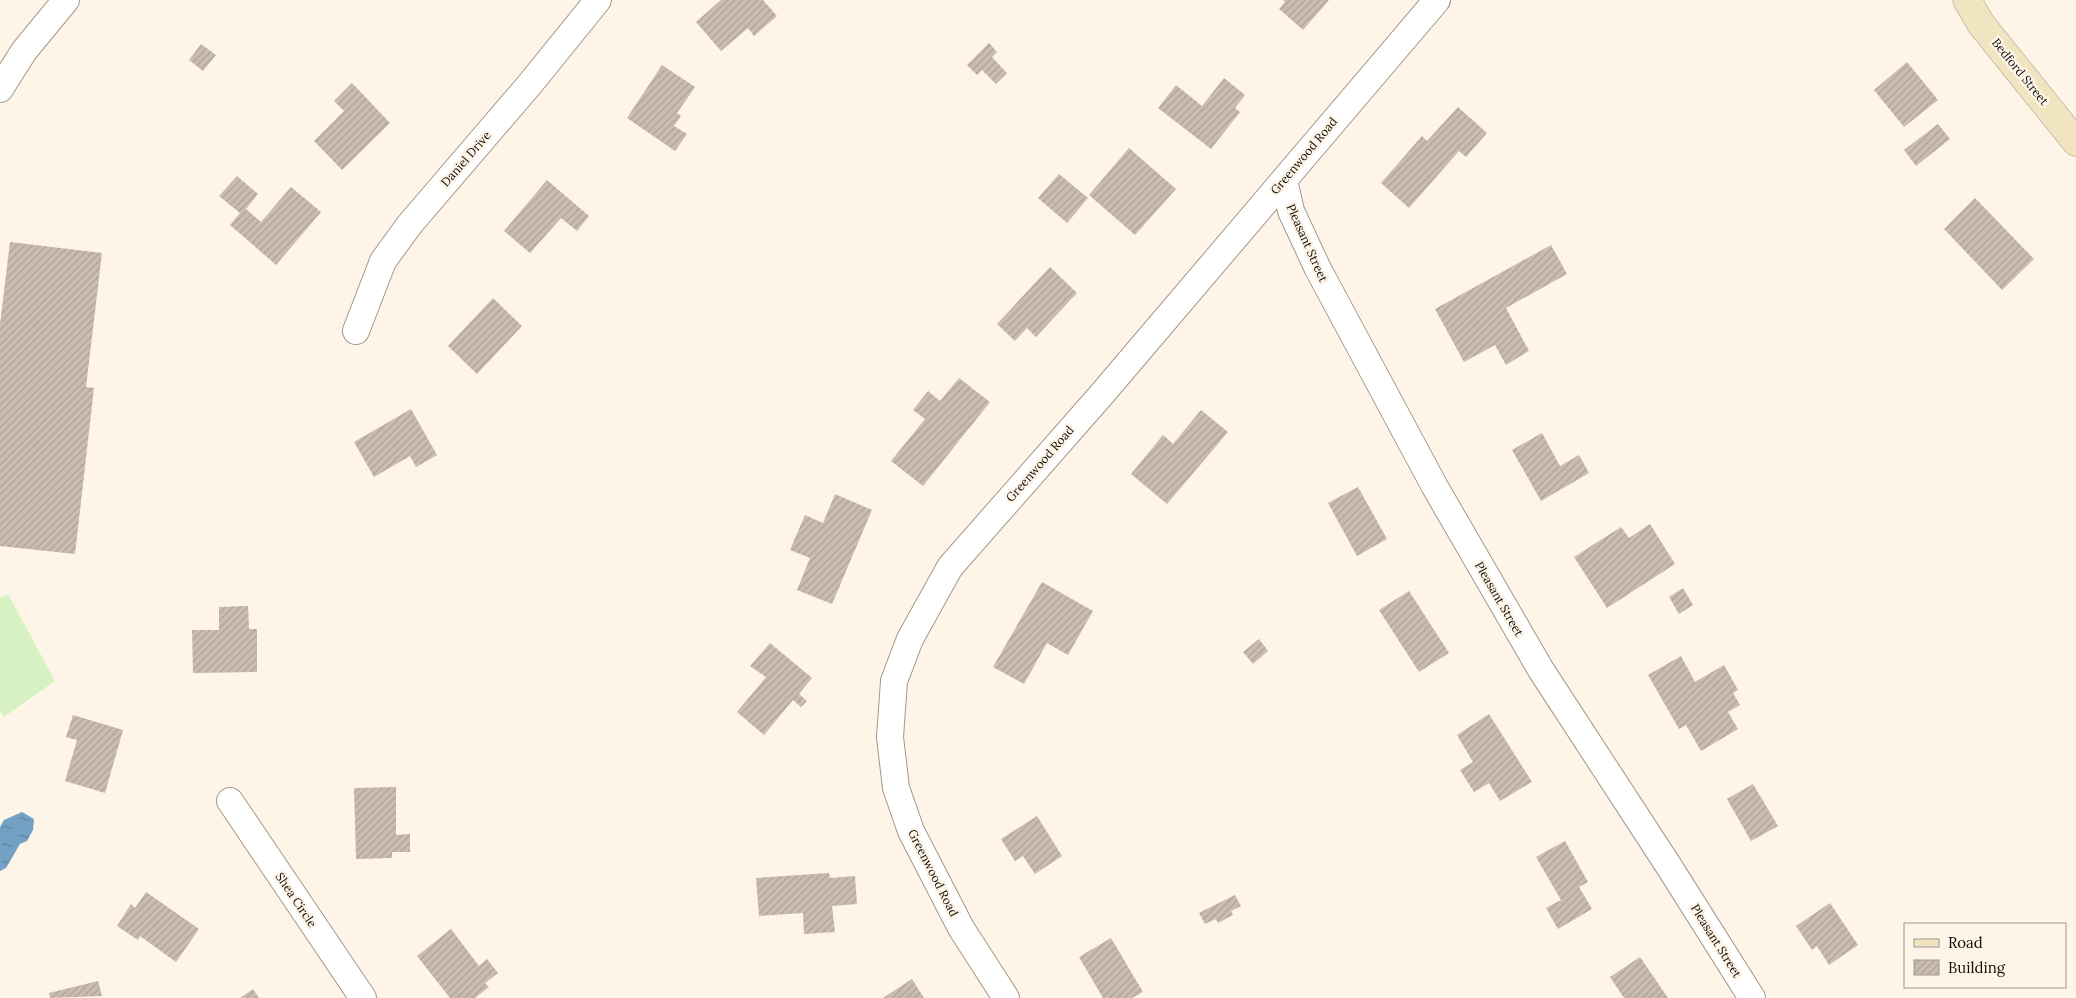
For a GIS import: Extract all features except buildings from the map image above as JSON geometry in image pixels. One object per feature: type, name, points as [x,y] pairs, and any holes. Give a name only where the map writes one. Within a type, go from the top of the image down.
[{"type":"main road","name":"Bedford Street","points":[[1967,0],[1981,24],[2076,142]]},
{"type":"street","points":[[0,89],[24,51],[66,0]]},
{"type":"street","name":"Daniel Drive","points":[[356,331],[383,261],[410,224],[530,84],[598,0]]},
{"type":"street","name":"Greenwood Road","points":[[1006,998],[960,928],[911,831],[896,788],[890,737],[894,681],[910,639],[950,567],[1102,394],[1437,0]]},
{"type":"street","name":"Pleasant Street","points":[[1284,180],[1291,211],[1318,269],[1435,486],[1541,670],[1752,998]]},
{"type":"street","name":"Shea Circle","points":[[230,801],[363,998]]},
{"type":"green space","points":[[8,594],[55,681],[4,717],[0,711],[0,598]]},
{"type":"water","points":[[22,812],[34,819],[33,830],[27,841],[20,844],[6,868],[0,871],[0,827],[4,820]]}]
